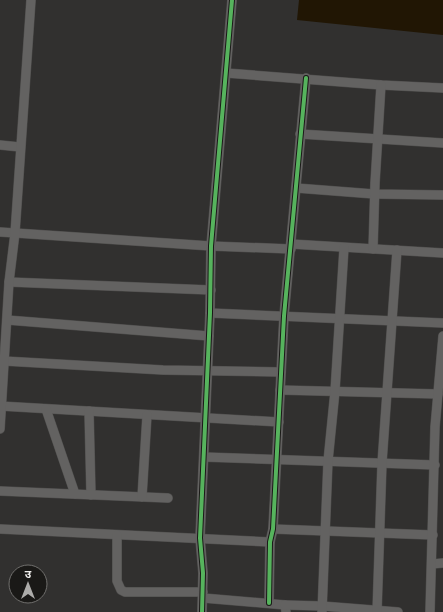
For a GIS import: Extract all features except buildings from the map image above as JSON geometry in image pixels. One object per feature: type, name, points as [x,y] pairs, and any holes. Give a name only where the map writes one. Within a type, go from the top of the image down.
[{"type":"street","points":[[0,429],[0,406],[9,282],[15,233],[31,0]]},
{"type":"street","points":[[202,612],[203,573],[200,538],[206,371],[211,290],[211,246],[232,0]]},
{"type":"street","points":[[226,73],[381,85],[443,88]]},
{"type":"street","points":[[269,603],[270,542],[273,529],[284,316],[306,78]]},
{"type":"street","points":[[373,249],[374,194],[381,85]]},
{"type":"street","points":[[300,134],[443,143]]},
{"type":"street","points":[[0,145],[20,147]]},
{"type":"street","points":[[296,188],[374,194],[443,195]]},
{"type":"street","points":[[0,232],[211,246],[344,248],[443,253]]},
{"type":"street","points":[[322,609],[328,461],[335,391],[344,248]]},
{"type":"street","points":[[377,612],[382,463],[397,250]]},
{"type":"street","points":[[9,282],[211,290]]},
{"type":"street","points":[[210,313],[443,323]]},
{"type":"street","points":[[7,320],[208,336]]},
{"type":"street","points":[[430,612],[435,464],[439,428],[438,394],[443,336]]},
{"type":"street","points":[[4,361],[163,370],[281,372]]},
{"type":"street","points":[[280,390],[438,394]]},
{"type":"street","points":[[0,406],[279,422]]},
{"type":"street","points":[[46,409],[75,494]]},
{"type":"street","points":[[89,411],[91,495]]},
{"type":"street","points":[[142,497],[147,415]]},
{"type":"street","points":[[204,457],[435,464]]},
{"type":"street","points":[[0,491],[168,498]]},
{"type":"street","points":[[0,529],[270,542]]},
{"type":"street","points":[[273,529],[433,535]]},
{"type":"street","points":[[117,534],[117,581],[120,590],[125,592],[203,595],[269,603],[285,608],[398,612]]},
{"type":"street","points":[[432,564],[443,563]]},
{"type":"shaded area","points":[[299,0],[443,0],[443,35],[297,20]]},
{"type":"cycle path","points":[[202,612],[203,573],[200,538],[210,313],[211,246],[232,0]]},
{"type":"cycle path","points":[[269,603],[270,542],[273,529],[284,316],[306,78]]}]
